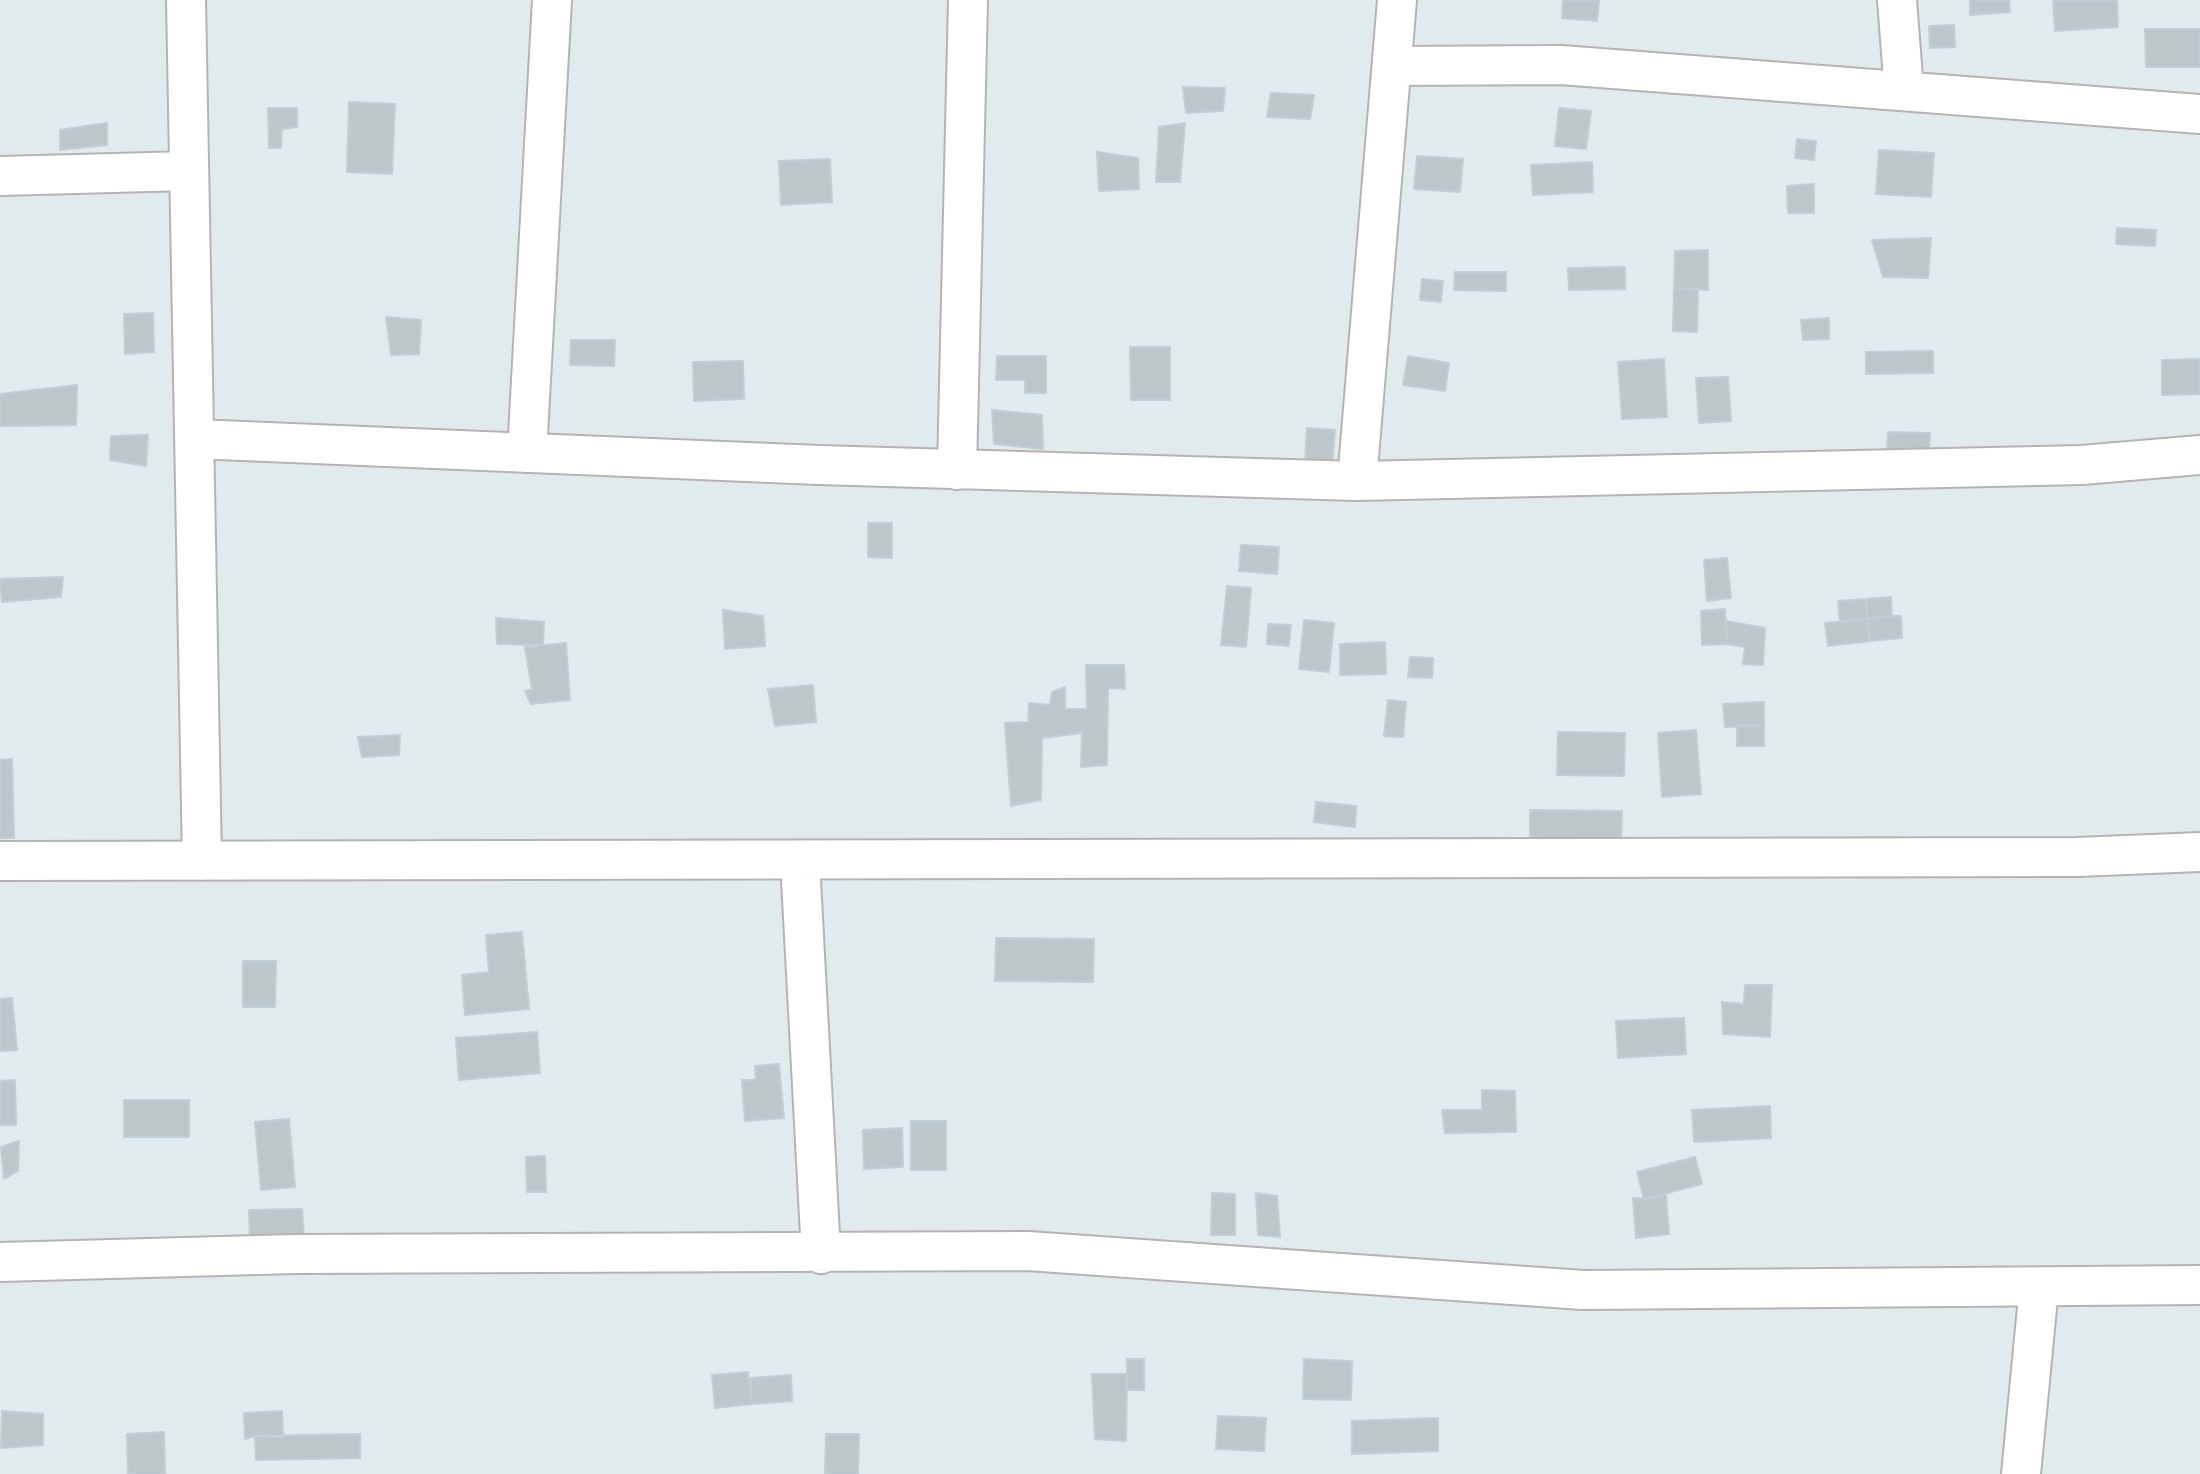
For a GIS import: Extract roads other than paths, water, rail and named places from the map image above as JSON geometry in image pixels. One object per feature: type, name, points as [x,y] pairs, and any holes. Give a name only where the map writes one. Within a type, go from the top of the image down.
[{"type":"street","points":[[186,0],[202,861]]},
{"type":"street","points":[[527,453],[552,0]]},
{"type":"street","points":[[957,470],[968,0]]},
{"type":"street","points":[[1357,481],[1397,0]]},
{"type":"street","points":[[1897,0],[1904,91]]},
{"type":"street","points":[[1392,66],[1561,65],[2200,114]]},
{"type":"street","points":[[0,176],[188,171]]},
{"type":"street","points":[[195,439],[957,470],[1357,481],[2082,465],[2200,455]]},
{"type":"street","points":[[0,862],[2064,857],[2200,852]]},
{"type":"street","points":[[800,861],[821,1254]]},
{"type":"street","points":[[0,1262],[295,1254],[821,1254],[1028,1251],[1583,1290],[2200,1285]]},
{"type":"street","points":[[2021,1474],[2039,1287]]}]
